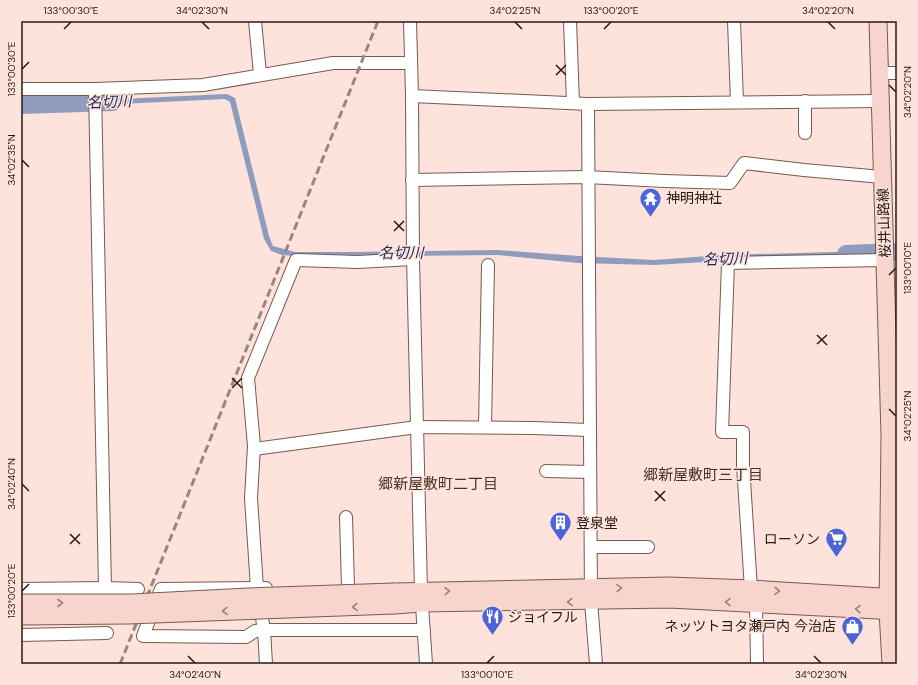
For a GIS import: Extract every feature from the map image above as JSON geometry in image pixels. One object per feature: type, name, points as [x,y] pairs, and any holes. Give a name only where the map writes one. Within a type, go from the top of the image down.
[{"type":"street","points":[[255,21],[260,74]]},
{"type":"street","points":[[410,21],[412,96],[412,259],[422,593],[426,664]]},
{"type":"street","points":[[570,21],[573,103]]},
{"type":"street","points":[[734,21],[737,102]]},
{"type":"street","name":"桜井山路線","points":[[878,21],[885,260],[891,289],[894,464],[891,664]]},
{"type":"street","points":[[21,90],[203,85],[260,74],[333,63],[410,63]]},
{"type":"street","points":[[880,73],[897,73]]},
{"type":"street","points":[[94,89],[105,588]]},
{"type":"street","points":[[412,96],[588,104],[880,101]]},
{"type":"street","points":[[805,101],[805,133]]},
{"type":"street","points":[[588,104],[587,177],[591,547],[596,664]]},
{"type":"street","points":[[412,180],[587,177],[730,183],[744,163],[882,177]]},
{"type":"street","points":[[266,664],[264,630],[257,588],[251,498],[254,449],[248,378],[296,260],[358,262],[412,259]]},
{"type":"street","points":[[757,664],[754,596],[743,465],[743,432],[722,432],[728,263],[885,260]]},
{"type":"street","points":[[486,427],[488,265]]},
{"type":"street","points":[[254,449],[417,427],[590,430]]},
{"type":"street","points":[[546,471],[590,472]]},
{"type":"street","points":[[346,517],[348,587]]},
{"type":"street","points":[[591,547],[648,547]]},
{"type":"street","points":[[424,630],[264,630],[255,631],[246,637],[143,636],[161,589],[348,587],[422,593],[592,595],[669,586],[754,596],[892,604]]},
{"type":"street","points":[[21,589],[138,589]]},
{"type":"street","points":[[21,616],[128,615],[394,599],[422,593]]},
{"type":"street","points":[[21,603],[130,603],[240,597],[394,599]]},
{"type":"street","points":[[21,635],[107,633]]},
{"type":"water","points":[[227,94],[235,98],[269,236],[273,246],[295,252],[498,250],[654,260],[721,255],[870,251],[870,256],[655,265],[578,263],[498,255],[306,257],[282,255],[271,251],[264,239],[230,102],[225,99],[99,105],[99,100]]},
{"type":"water","points":[[83,102],[84,106],[21,108],[21,103]]},
{"type":"waterway","name":"名切川","points":[[21,105],[113,102]]},
{"type":"waterway","name":"名切川","points":[[846,254],[897,252]]},
{"type":"railway","points":[[120,664],[378,21]]},
{"type":"place","name":"神明神社","points":[[651,218]]},
{"type":"place","name":"登泉堂","points":[[560,542]]},
{"type":"place","name":"ローソン","points":[[836,558]]},
{"type":"place","name":"ジョイフル","points":[[493,636]]},
{"type":"place","name":"ネッツトヨタ瀬戸内 今治店","points":[[852,646]]},
{"type":"district","name":"郷新屋敷町三丁目","points":[[703,475]]},
{"type":"district","name":"郷新屋敷町二丁目","points":[[438,484]]}]
